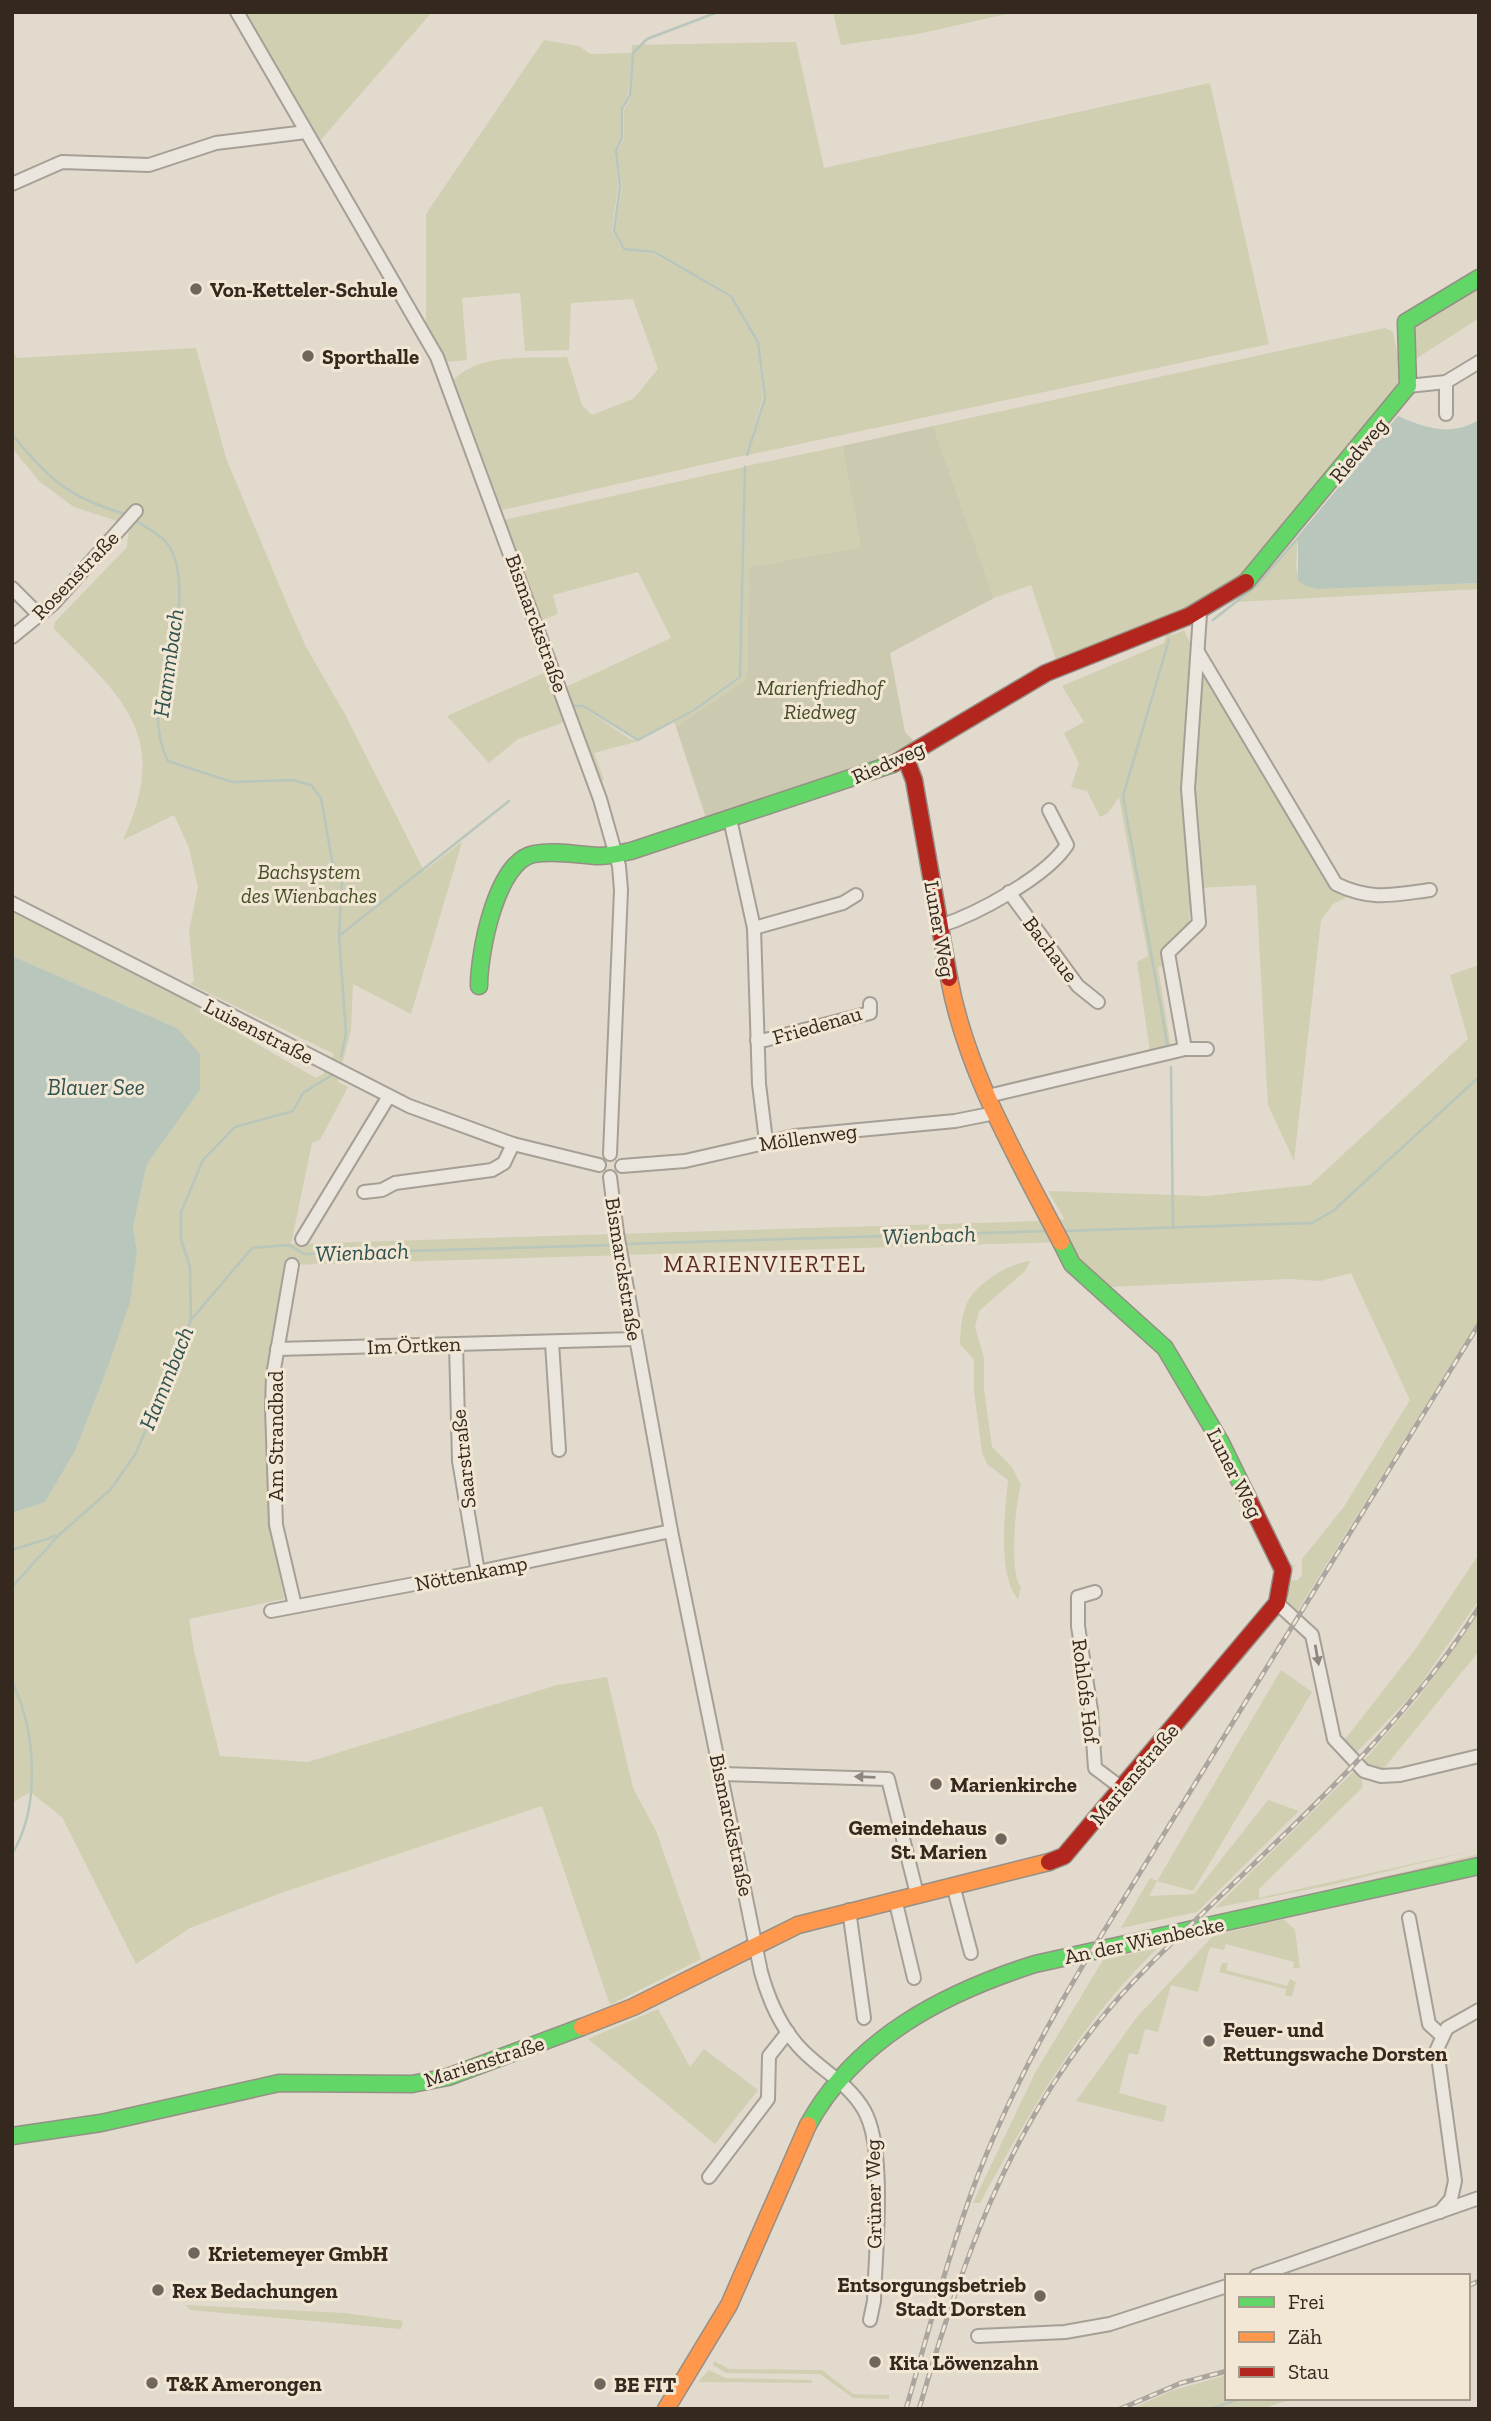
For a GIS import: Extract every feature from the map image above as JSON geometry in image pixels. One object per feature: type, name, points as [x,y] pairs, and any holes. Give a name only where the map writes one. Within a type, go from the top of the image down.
[{"type":"street","name":"Bismarckstraße","points":[[237,12],[446,376],[585,757],[616,854],[621,890],[610,1154]]},
{"type":"street","points":[[12,184],[62,162],[149,165],[216,143],[306,132]]},
{"type":"street","points":[[1479,278],[1406,322],[1408,386],[1446,382],[1479,362]]},
{"type":"street","points":[[1446,382],[1446,414]]},
{"type":"street","name":"Riedweg","points":[[479,986],[479,962],[504,878],[511,866],[536,853],[616,854],[730,819],[906,759],[1026,683],[1067,663],[1192,616],[1232,594],[1254,575],[1408,386]]},
{"type":"street","name":"Rosenstraße","points":[[12,637],[62,594],[136,511]]},
{"type":"street","points":[[12,587],[39,615]]},
{"type":"street","points":[[1185,1049],[1168,953],[1199,923],[1188,789],[1198,652],[1192,616]]},
{"type":"street","points":[[1198,652],[1336,884],[1356,894],[1380,897],[1430,890]]},
{"type":"street","name":"Luner Weg","points":[[906,759],[914,780],[957,1020],[995,1113],[1047,1219],[1080,1274],[1164,1348],[1220,1441],[1283,1570],[1277,1602]]},
{"type":"street","points":[[940,926],[1035,878],[1059,858],[1068,845],[1049,810]]},
{"type":"street","name":"Friedenau","points":[[730,819],[754,928],[757,1040],[766,1140]]},
{"type":"street","name":"Bachaue","points":[[1009,892],[1077,985],[1098,1002]]},
{"type":"street","points":[[754,928],[843,903],[856,895]]},
{"type":"street","name":"Luisenstraße","points":[[12,903],[346,1076],[442,1121],[513,1144],[598,1165]]},
{"type":"street","name":"Friedenau","points":[[757,1040],[870,1013],[870,1004]]},
{"type":"street","points":[[988,1096],[1185,1049],[1207,1049]]},
{"type":"street","points":[[302,1239],[389,1096]]},
{"type":"street","name":"Möllenweg","points":[[622,1166],[685,1161],[766,1140],[955,1121],[995,1113]]},
{"type":"street","points":[[364,1192],[382,1190],[395,1183],[492,1170],[504,1163],[513,1144]]},
{"type":"street","points":[[610,1154],[618,1158],[622,1166],[618,1174],[610,1177],[602,1174],[598,1165],[602,1158],[610,1154]]},
{"type":"street","name":"Bismarckstraße","points":[[610,1177],[635,1339],[671,1531],[768,1998],[788,2032],[805,2053],[839,2078]]},
{"type":"street","name":"Am Strandbad","points":[[292,1265],[277,1349],[272,1408],[276,1525],[295,1606]]},
{"type":"street","name":"Im Örtken","points":[[277,1349],[635,1339]]},
{"type":"street","points":[[552,1343],[559,1450]]},
{"type":"street","name":"Saarstraße","points":[[456,1344],[459,1461],[478,1572]]},
{"type":"street","name":"Nöttenkamp","points":[[271,1611],[478,1572],[671,1531]]},
{"type":"street","name":"Rohlofs Hof","points":[[1095,1592],[1078,1597],[1077,1626],[1091,1710],[1095,1768],[1123,1789]]},
{"type":"street","points":[[1277,1602],[1312,1635],[1334,1739],[1364,1770],[1381,1776],[1400,1775],[1479,1756]]},
{"type":"street","name":"Marienstraße","points":[[12,2137],[101,2123],[279,2083],[311,2081],[412,2084],[448,2077],[507,2057],[633,2007],[789,1928],[849,1910],[1064,1856],[1123,1789],[1277,1602]]},
{"type":"street","points":[[722,1774],[888,1779],[916,1894]]},
{"type":"street","name":"An der Wienbecke","points":[[839,2078],[908,2018],[962,1989],[999,1975],[1053,1960],[1479,1866]]},
{"type":"street","points":[[953,1885],[971,1953]]},
{"type":"street","points":[[895,1899],[914,1978]]},
{"type":"street","points":[[849,1910],[864,2018]]},
{"type":"street","points":[[1409,1919],[1429,2024],[1442,2036]]},
{"type":"street","points":[[1439,2212],[1451,2199],[1455,2181],[1437,2066],[1437,2049],[1442,2036],[1454,2022],[1479,2010]]},
{"type":"street","points":[[709,2176],[768,2099],[769,2056],[788,2032]]},
{"type":"street","points":[[666,2409],[735,2294],[803,2135],[839,2078]]},
{"type":"street","name":"Grüner Weg","points":[[839,2078],[864,2110],[875,2138],[874,2301],[870,2320]]},
{"type":"street","points":[[1262,2274],[1479,2198]]},
{"type":"street","points":[[978,2336],[1065,2332],[1110,2324],[1225,2287]]},
{"type":"green space","points":[[242,12],[432,12],[318,143]]},
{"type":"green space","points":[[833,12],[1016,12],[918,34],[841,45]]},
{"type":"green space","points":[[544,40],[579,46],[590,54],[632,53],[628,95],[621,109],[621,138],[615,151],[618,186],[612,231],[623,250],[652,253],[730,296],[757,342],[763,397],[746,455],[502,510],[454,380],[477,365],[492,361],[567,357],[582,405],[592,415],[633,399],[658,369],[633,299],[571,303],[569,350],[525,351],[520,293],[462,298],[467,360],[447,362],[426,329],[426,214]]},
{"type":"green space","points":[[796,42],[824,168],[1210,83],[1269,344],[748,455],[766,397],[759,341],[732,295],[654,251],[624,248],[615,232],[622,188],[617,152],[624,139],[624,110],[631,97],[632,45]]},
{"type":"green space","points":[[1479,287],[1479,318],[1417,358],[1412,337],[1417,326]]},
{"type":"green space","points":[[1385,328],[1393,332],[1402,376],[1394,394],[1249,569],[1230,585],[1208,600],[1158,623],[1056,659],[1031,585],[994,598],[933,426]]},
{"type":"green space","name":"Bachsystem des Wienbaches","points":[[196,348],[226,458],[284,597],[306,647],[345,714],[424,871],[462,842],[411,1014],[353,984],[351,1029],[338,1082],[348,1087],[320,1140],[312,1143],[291,1244],[1039,1221],[1045,1217],[1065,1220],[1048,1191],[1207,1196],[1310,1185],[1468,1039],[1450,975],[1479,965],[1479,1320],[1296,1613],[1288,1609],[1288,1581],[1298,1580],[1302,1575],[1302,1559],[1343,1508],[1410,1400],[1351,1273],[1320,1281],[1290,1279],[1107,1287],[1170,1344],[1231,1445],[1289,1564],[1296,1566],[1289,1568],[1200,1398],[1063,1242],[287,1265],[266,1377],[271,1528],[284,1599],[189,1619],[194,1651],[220,1756],[308,1762],[557,1685],[607,1677],[633,1788],[656,1831],[701,1959],[610,2005],[542,1806],[281,1893],[190,1928],[136,1964],[62,1817],[30,1792],[12,1803],[12,1513],[45,1502],[75,1451],[106,1372],[137,1251],[133,1227],[147,1164],[168,1133],[177,1028],[12,956],[12,912],[213,1013],[195,1008],[316,1078],[323,1074],[334,1054],[190,984],[194,981],[189,931],[198,887],[189,848],[174,815],[123,840],[137,804],[142,773],[141,746],[133,722],[119,699],[54,629],[55,622],[127,547],[129,525],[74,507],[40,482],[12,448],[12,350],[17,358]]},
{"type":"green space","name":"Marienfriedhof Riedweg","points":[[933,426],[994,598],[890,653],[905,732],[914,741],[870,764],[706,818],[676,727],[747,679],[749,567],[861,547],[842,446]]},
{"type":"green space","points":[[842,446],[861,547],[749,567],[747,679],[676,727],[674,721],[695,711],[741,678],[746,466]]},
{"type":"green space","points":[[744,467],[739,676],[693,709],[638,739],[584,706],[573,706],[582,707],[630,739],[639,741],[594,753],[604,780],[600,781],[504,520]],"holes":[[[638,572],[671,638],[566,687],[542,620],[558,614],[553,595]]]},
{"type":"green space","points":[[1298,536],[1296,562],[1299,576],[1302,582],[1318,589],[1479,583],[1479,589],[1236,602],[1260,580]]},
{"type":"green space","points":[[1184,630],[1195,653],[1189,939],[1167,966],[1158,967],[1172,1055],[1150,1052],[1137,962],[1148,956],[1119,797],[1108,813],[1100,817],[1087,791],[1071,787],[1079,763],[1064,733],[1084,722],[1062,686],[1164,643],[1167,633],[1173,635]]},
{"type":"green space","points":[[1201,663],[1334,887],[1351,895],[1333,904],[1321,920],[1294,1161],[1268,1105],[1256,885],[1198,888],[1191,789]]},
{"type":"green space","points":[[546,672],[564,722],[518,739],[489,763],[447,716]]},
{"type":"green space","points":[[1030,1261],[1025,1271],[979,1311],[975,1327],[984,1358],[984,1389],[992,1447],[1012,1467],[1021,1485],[1014,1538],[1015,1569],[1021,1587],[1018,1599],[1011,1588],[1005,1559],[1004,1525],[1008,1480],[987,1464],[982,1452],[974,1392],[974,1360],[960,1344],[960,1339],[964,1311],[979,1287],[1013,1265]]},
{"type":"green space","points":[[1479,1554],[1479,1600],[1414,1693],[1355,1754],[1343,1742],[1417,1647]]},
{"type":"green space","points":[[1479,1612],[1479,1649],[1475,1656],[1384,1768],[1364,1767],[1362,1763],[1419,1697]]},
{"type":"green space","points":[[1281,1670],[1312,1692],[1193,1891],[1157,1881]]},
{"type":"green space","points":[[1354,1771],[1361,1777],[1363,1787],[1259,1889],[1259,1898],[1479,1849],[1331,1885],[1215,1908]]},
{"type":"green space","points":[[1268,1800],[1299,1811],[1197,1912],[1121,1928],[1150,1878],[1157,1881],[1149,1896],[1194,1894]]},
{"type":"green space","points":[[1479,1854],[1479,1857],[1205,1919]]},
{"type":"green space","points":[[1284,1919],[1295,1930],[1300,1968],[1293,1968],[1294,1962],[1226,1944],[1224,1950],[1210,1947],[1198,1992],[1171,1985],[1158,2032],[1145,2029],[1138,2055],[1129,2053],[1119,2093],[1167,2106],[1163,2122],[1076,2101],[1137,2017],[1213,1936]]},
{"type":"green space","points":[[1158,1948],[1130,1976],[1081,2037],[1038,2101],[980,2203],[973,2203],[1035,2073],[1103,1960]]},
{"type":"green space","points":[[1222,1963],[1228,1963],[1226,1970],[1287,1986],[1290,1979],[1296,1982],[1292,1996],[1285,1996],[1286,1989],[1219,1972]]},
{"type":"green space","points":[[658,2009],[690,2067],[704,2049],[758,2090],[715,2144],[588,2039]]},
{"type":"green space","points":[[186,2305],[345,2313],[403,2321],[401,2329],[190,2310]]},
{"type":"green space","points":[[714,2361],[729,2369],[822,2370],[853,2394],[889,2395],[889,2399],[853,2398],[820,2374],[726,2373],[713,2365]]},
{"type":"green space","points":[[709,2370],[725,2378],[812,2380],[812,2383],[698,2382]]},
{"type":"green space","points":[[1225,2376],[1225,2400],[1289,2400],[1262,2409],[1131,2409],[1171,2391]]},
{"type":"water","points":[[1398,416],[1438,429],[1458,428],[1479,420],[1479,583],[1318,589],[1305,586],[1298,580],[1298,536]]},
{"type":"water","name":"Blauer See","points":[[12,956],[177,1028],[200,1054],[200,1090],[147,1164],[133,1227],[137,1251],[130,1302],[75,1451],[45,1502],[12,1513]]},
{"type":"waterway","points":[[718,12],[647,39],[633,53],[630,95],[622,109],[622,138],[616,151],[620,187],[614,231],[624,249],[654,252],[731,296],[758,342],[765,398],[747,455]]},
{"type":"waterway","name":"Hammbach","points":[[12,434],[61,485],[89,501],[126,514]]},
{"type":"waterway","points":[[573,706],[583,706],[638,740],[694,710],[740,677],[745,467]]},
{"type":"waterway","name":"Hammbach","points":[[134,520],[165,541],[173,554],[177,570],[177,628],[167,678],[158,703],[159,733],[168,761],[232,782],[292,780],[311,785],[321,798],[332,860],[342,884],[339,936],[346,1033],[341,1057]]},
{"type":"waterway","points":[[1213,620],[1257,585],[1298,538]]},
{"type":"waterway","points":[[1168,1048],[1123,796],[1169,640]]},
{"type":"waterway","points":[[339,936],[509,801]]},
{"type":"waterway","points":[[1171,1067],[1173,1228]]},
{"type":"waterway","name":"Hammbach","points":[[12,1587],[59,1535],[111,1489],[136,1453],[191,1320],[190,1267],[181,1239],[181,1212],[203,1160],[235,1127],[293,1111],[303,1093],[332,1075]]},
{"type":"waterway","name":"Wienbach","points":[[1062,1231],[1312,1223],[1333,1211],[1479,1077]]},
{"type":"waterway","name":"Wienbach","points":[[624,1244],[1048,1231]]},
{"type":"waterway","name":"Wienbach","points":[[191,1320],[252,1248],[289,1245],[304,1254],[614,1245]]},
{"type":"waterway","points":[[12,1550],[56,1536]]},
{"type":"waterway","name":"Hammbach","points":[[12,1682],[26,1723],[32,1768],[28,1814],[12,1854]]},
{"type":"waterway","points":[[1211,2409],[1236,2400]]},
{"type":"railway","points":[[906,2409],[940,2291],[978,2175],[1013,2094],[1040,2041],[1083,1965],[1479,1324]]},
{"type":"railway","points":[[919,2409],[952,2303],[990,2202],[1039,2106],[1069,2060],[1141,1974],[1317,1803],[1387,1729],[1451,1649],[1479,1607]]},
{"type":"railway","points":[[1470,2285],[1479,2281]]},
{"type":"railway","points":[[1120,2409],[1181,2383],[1225,2372]]},
{"type":"traffic: fast","points":[[1246,582],[1408,386],[1406,322],[1479,278]]},
{"type":"traffic: fast","points":[[479,986],[482,952],[492,910],[509,873],[521,860],[542,853],[599,856],[631,851],[893,764]]},
{"type":"traffic: fast","points":[[1061,1242],[1072,1264],[1165,1348],[1220,1441],[1246,1494]]},
{"type":"traffic: fast","points":[[808,2125],[828,2094],[851,2067],[877,2043],[936,2005],[1001,1976],[1035,1964],[1479,1866]]},
{"type":"traffic: fast","points":[[12,2136],[101,2123],[279,2083],[412,2084],[448,2077],[582,2027]]},
{"type":"traffic: slow","points":[[949,978],[967,1047],[980,1080],[1061,1242]]},
{"type":"traffic: slow","points":[[582,2027],[633,2007],[798,1925],[1049,1862]]},
{"type":"traffic: slow","points":[[666,2409],[729,2305],[808,2125]]},
{"type":"traffic: jam","points":[[893,764],[1046,673],[1189,616],[1246,582]]},
{"type":"traffic: jam","points":[[906,759],[914,780],[949,978]]},
{"type":"traffic: jam","points":[[1049,1862],[1064,1856],[1277,1603],[1283,1570],[1246,1494]]},
{"type":"place","name":"Von-Ketteler-Schule","points":[[196,289]]},
{"type":"place","name":"Sporthalle","points":[[308,356]]},
{"type":"place","name":"Marienkirche","points":[[936,1784]]},
{"type":"place","name":"Gemeindehaus St. Marien","points":[[1001,1839]]},
{"type":"place","name":"Feuer- und Rettungswache Dorsten","points":[[1209,2041]]},
{"type":"place","name":"Krietemeyer GmbH","points":[[194,2253]]},
{"type":"place","name":"Rex Bedachungen","points":[[158,2290]]},
{"type":"place","name":"Entsorgungsbetrieb Stadt Dorsten","points":[[1040,2296]]},
{"type":"place","name":"Kita Löwenzahn","points":[[875,2362]]},
{"type":"place","name":"T&K Amerongen","points":[[152,2383]]},
{"type":"place","name":"BE FIT","points":[[600,2384]]},
{"type":"district","name":"MARIENVIERTEL","points":[[765,1264]]}]
